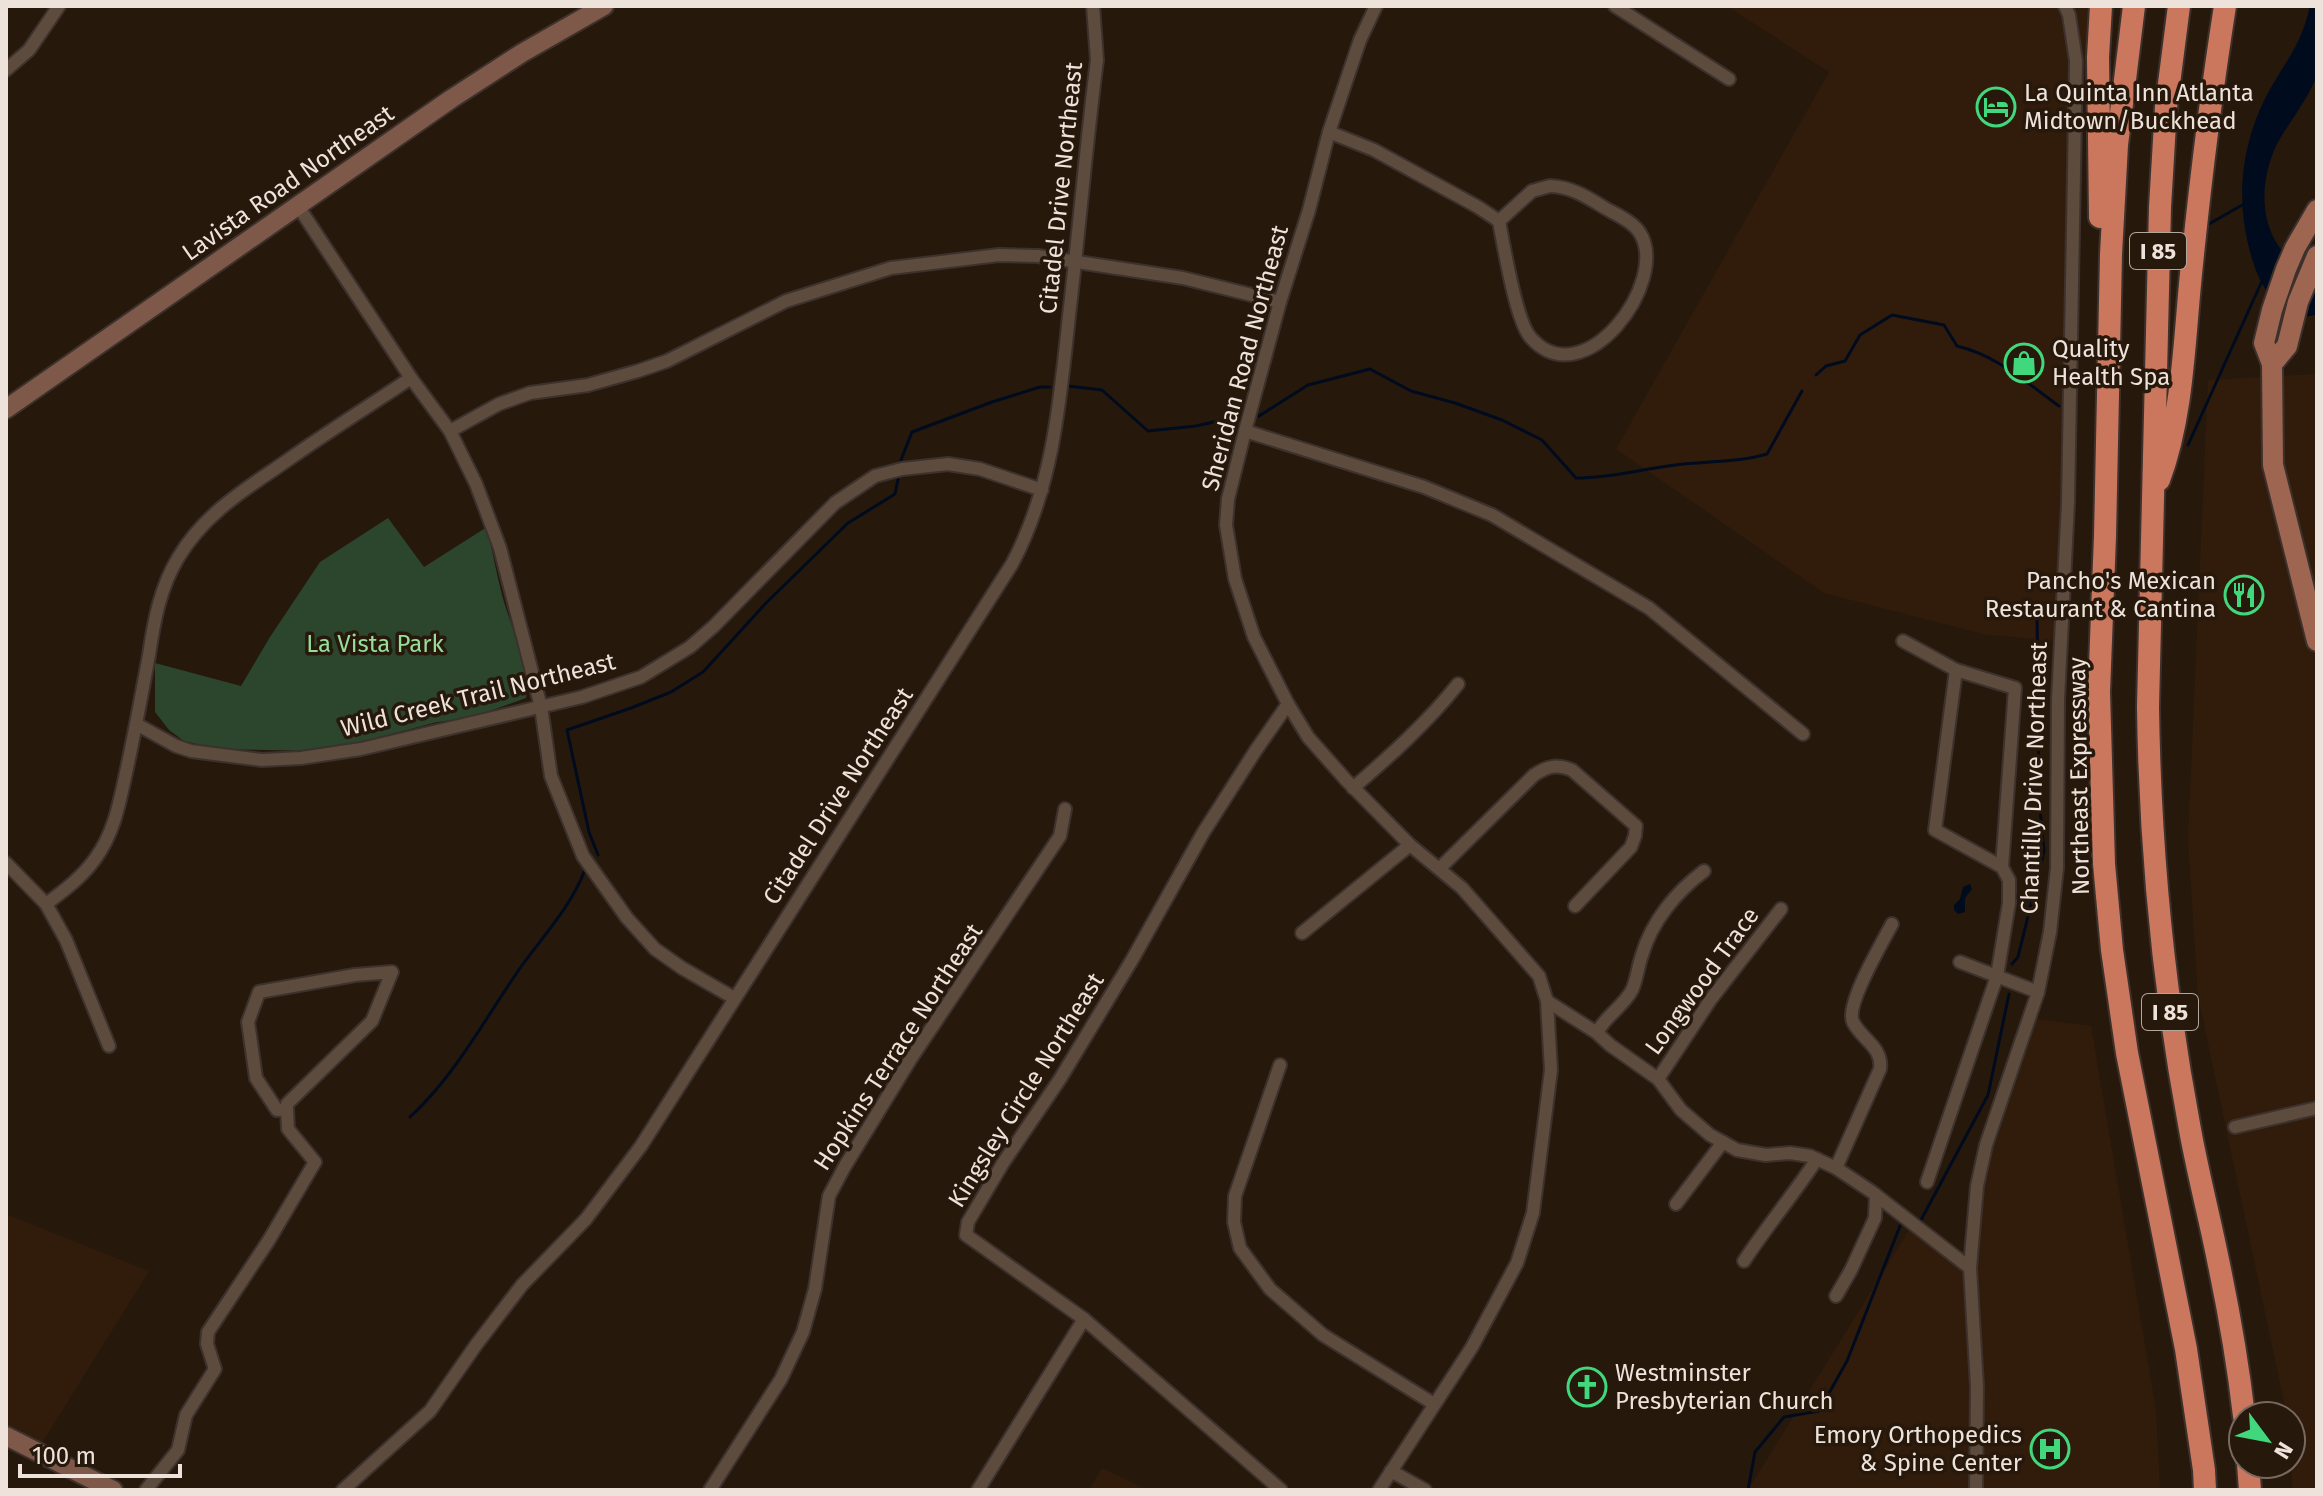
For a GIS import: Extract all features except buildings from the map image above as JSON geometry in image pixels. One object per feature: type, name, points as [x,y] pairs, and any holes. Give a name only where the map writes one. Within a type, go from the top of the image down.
[{"type":"highway","points":[[2101,6],[2098,57],[2099,214],[2110,297]]},
{"type":"highway","name":"Northeast Expressway","points":[[2134,6],[2117,145],[2110,297],[2099,692],[2104,864],[2112,950],[2127,1053],[2186,1349],[2205,1490]]},
{"type":"highway","name":"I 85","points":[[2179,6],[2166,107],[2160,207],[2149,775],[2160,939],[2171,1018],[2189,1125],[2234,1341],[2242,1400]]},
{"type":"highway","points":[[2153,496],[2170,450],[2184,353],[2207,117],[2225,6]]},
{"type":"main road","name":"Lavista Road Northeast","points":[[7,406],[487,75],[604,6]]},
{"type":"main road","points":[[2317,210],[2286,269],[2264,343],[2272,364],[2273,465],[2317,641]]},
{"type":"main road","points":[[2272,364],[2287,346],[2304,285],[2317,256]]},
{"type":"main road","points":[[6,1436],[113,1490]]},
{"type":"street","points":[[6,70],[29,50],[59,6]]},
{"type":"street","name":"Citadel Drive Northeast","points":[[343,1490],[430,1411],[522,1285],[586,1219],[641,1146],[1025,540],[1042,490],[1057,428],[1097,60],[1093,6]]},
{"type":"street","name":"Sheridan Road Northeast","points":[[1376,6],[1360,40],[1329,132],[1245,431],[1228,499],[1226,525],[1235,579],[1254,637],[1288,704],[1308,737],[1353,788],[1410,845],[1462,888],[1539,976],[1547,1001],[1551,1070],[1533,1213],[1517,1263],[1472,1347],[1379,1490]]},
{"type":"street","points":[[1615,6],[1729,79]]},
{"type":"street","name":"Chantilly Drive Northeast","points":[[1976,1490],[1977,1386],[1970,1268],[1977,1186],[1986,1145],[2038,992],[2050,932],[2057,868],[2058,699],[2068,503],[2076,61],[2065,6]]},
{"type":"street","points":[[1329,132],[1374,150],[1499,221],[1520,313],[1530,337],[1542,348],[1561,355],[1577,354],[1595,346],[1612,331],[1631,304],[1643,278],[1646,262],[1645,245],[1631,223],[1563,186],[1532,191],[1499,221]]},
{"type":"street","points":[[298,206],[411,378],[450,431],[476,484],[493,525],[541,707],[551,776],[587,862],[627,918],[655,949],[734,998]]},
{"type":"street","points":[[450,431],[499,404],[530,393],[588,385],[653,366],[786,301],[891,268],[999,255],[1038,256],[1183,278],[1280,302]]},
{"type":"street","points":[[46,904],[85,872],[106,840],[118,811],[138,725],[163,588],[192,535],[221,506],[411,378]]},
{"type":"street","points":[[1245,431],[1424,487],[1492,515],[1649,608],[1803,734]]},
{"type":"street","name":"Wild Creek Trail Northeast","points":[[138,725],[191,751],[262,760],[361,749],[541,707],[619,685],[667,662],[714,626],[835,503],[875,476],[902,469],[948,464],[980,469],[1042,490]]},
{"type":"street","points":[[1903,641],[1956,670],[2015,688],[2002,867],[2009,880],[2009,903],[1997,976],[1927,1182]]},
{"type":"street","points":[[1956,670],[1935,830],[2002,867]]},
{"type":"street","points":[[1353,788],[1406,741],[1458,684]]},
{"type":"street","name":"Kingsley Circle Northeast","points":[[1281,1490],[1084,1319],[966,1235],[968,1222],[1116,987],[1203,833],[1288,704]]},
{"type":"street","points":[[1440,868],[1534,775],[1547,767],[1559,765],[1572,770],[1636,826],[1631,847],[1575,906]]},
{"type":"street","name":"Hopkins Terrace Northeast","points":[[710,1490],[781,1379],[803,1332],[815,1289],[829,1196],[910,1060],[1060,836],[1065,809]]},
{"type":"street","points":[[1302,933],[1410,845]]},
{"type":"street","points":[[6,863],[46,904],[66,940],[109,1046]]},
{"type":"street","points":[[1597,1033],[1600,1026],[1623,1005],[1633,988],[1643,951],[1661,916],[1690,881],[1704,871]]},
{"type":"street","name":"Longwood Trace","points":[[1658,1079],[1711,999],[1781,909]]},
{"type":"street","points":[[1836,1168],[1880,1069],[1881,1060],[1876,1049],[1852,1022],[1852,1010],[1892,924]]},
{"type":"street","points":[[1960,962],[2038,992]]},
{"type":"street","points":[[146,1490],[178,1450],[186,1415],[215,1369],[207,1344],[208,1332],[269,1240],[315,1162],[288,1129],[287,1104],[372,1021],[392,972],[355,975],[259,992],[248,1022],[256,1078],[277,1110],[287,1109]]},
{"type":"street","points":[[1547,1001],[1597,1033],[1658,1079],[1681,1110],[1710,1135],[1737,1150],[1766,1155],[1790,1153],[1817,1159],[1836,1168],[1970,1268]]},
{"type":"street","points":[[1280,1065],[1235,1196],[1234,1222],[1240,1248],[1270,1289],[1323,1335],[1434,1404]]},
{"type":"street","points":[[2235,1127],[2317,1108]]},
{"type":"street","points":[[1676,1204],[1723,1142]]},
{"type":"street","points":[[1744,1261],[1817,1159]]},
{"type":"street","points":[[1836,1296],[1875,1218],[1876,1195]]},
{"type":"street","points":[[978,1490],[1084,1319]]},
{"type":"street","points":[[1391,1471],[1425,1490]]},
{"type":"shaded area","points":[[1727,6],[2090,6],[2064,423],[2063,642],[1983,634],[1824,593],[1616,449],[1829,72]]},
{"type":"shaded area","points":[[2317,374],[2317,1490],[2292,1490],[2292,1480],[2307,1480],[2307,1400],[2284,1400],[2198,996],[2188,840],[2208,380]]},
{"type":"shaded area","points":[[2028,1018],[2091,1026],[2156,1410],[2160,1490],[1748,1490],[1911,1227],[1973,1276],[1983,1150]]},
{"type":"shaded area","points":[[6,1214],[149,1271],[37,1451],[6,1436]]},
{"type":"shaded area","points":[[1102,1468],[1148,1490],[1089,1490]]},
{"type":"green space","name":"La Vista Park","points":[[388,518],[424,567],[487,527],[502,595],[526,674],[526,698],[470,718],[437,722],[322,751],[220,749],[184,741],[169,730],[155,712],[155,663],[241,686],[320,562]]},
{"type":"water","points":[[2310,6],[2317,6],[2317,74],[2305,100],[2277,144],[2270,162],[2265,201],[2273,237],[2283,252],[2298,264],[2317,272],[2317,314],[2305,316],[2294,314],[2278,304],[2260,281],[2248,244],[2242,203],[2245,162],[2255,122],[2300,38]]},
{"type":"water","points":[[1970,884],[1972,889],[1965,898],[1965,912],[1958,914],[1954,905],[1960,899],[1963,887]]},
{"type":"waterway","points":[[2209,224],[2244,204]]},
{"type":"waterway","points":[[2188,445],[2262,281]]},
{"type":"waterway","points":[[1816,375],[1826,366],[1845,361],[1860,335],[1892,315],[1944,325],[1957,346],[1998,363],[2059,406]]},
{"type":"waterway","points":[[1259,416],[1308,385],[1370,369],[1411,391],[1502,420],[1542,440],[1576,478],[1589,478],[1767,454],[1802,391]]},
{"type":"waterway","points":[[1068,386],[1102,390],[1148,431],[1196,426],[1236,417]]},
{"type":"waterway","points":[[901,460],[912,432],[992,402],[1040,387],[1050,387]]},
{"type":"waterway","points":[[598,855],[589,832],[567,730],[671,692],[703,672],[766,603],[848,523],[895,494],[898,479]]},
{"type":"waterway","points":[[2012,964],[2018,957],[2044,851],[2039,799],[2037,610]]},
{"type":"waterway","points":[[410,1117],[457,1063],[523,964],[565,908],[584,872]]},
{"type":"waterway","points":[[1921,1220],[1988,1095],[2009,994]]},
{"type":"waterway","points":[[1748,1490],[1755,1452],[1784,1417],[1819,1411],[1847,1361],[1900,1226]]},
{"type":"place","name":"La Quinta Inn Atlanta Midtown/Buckhead","points":[[1996,107]]},
{"type":"place","name":"Quality Health Spa","points":[[2024,363]]},
{"type":"place","name":"Pancho's Mexican Restaurant & Cantina","points":[[2244,595]]},
{"type":"place","name":"Westminster Presbyterian Church","points":[[1587,1387]]},
{"type":"place","name":"Emory Orthopedics & Spine Center","points":[[2050,1449]]}]
